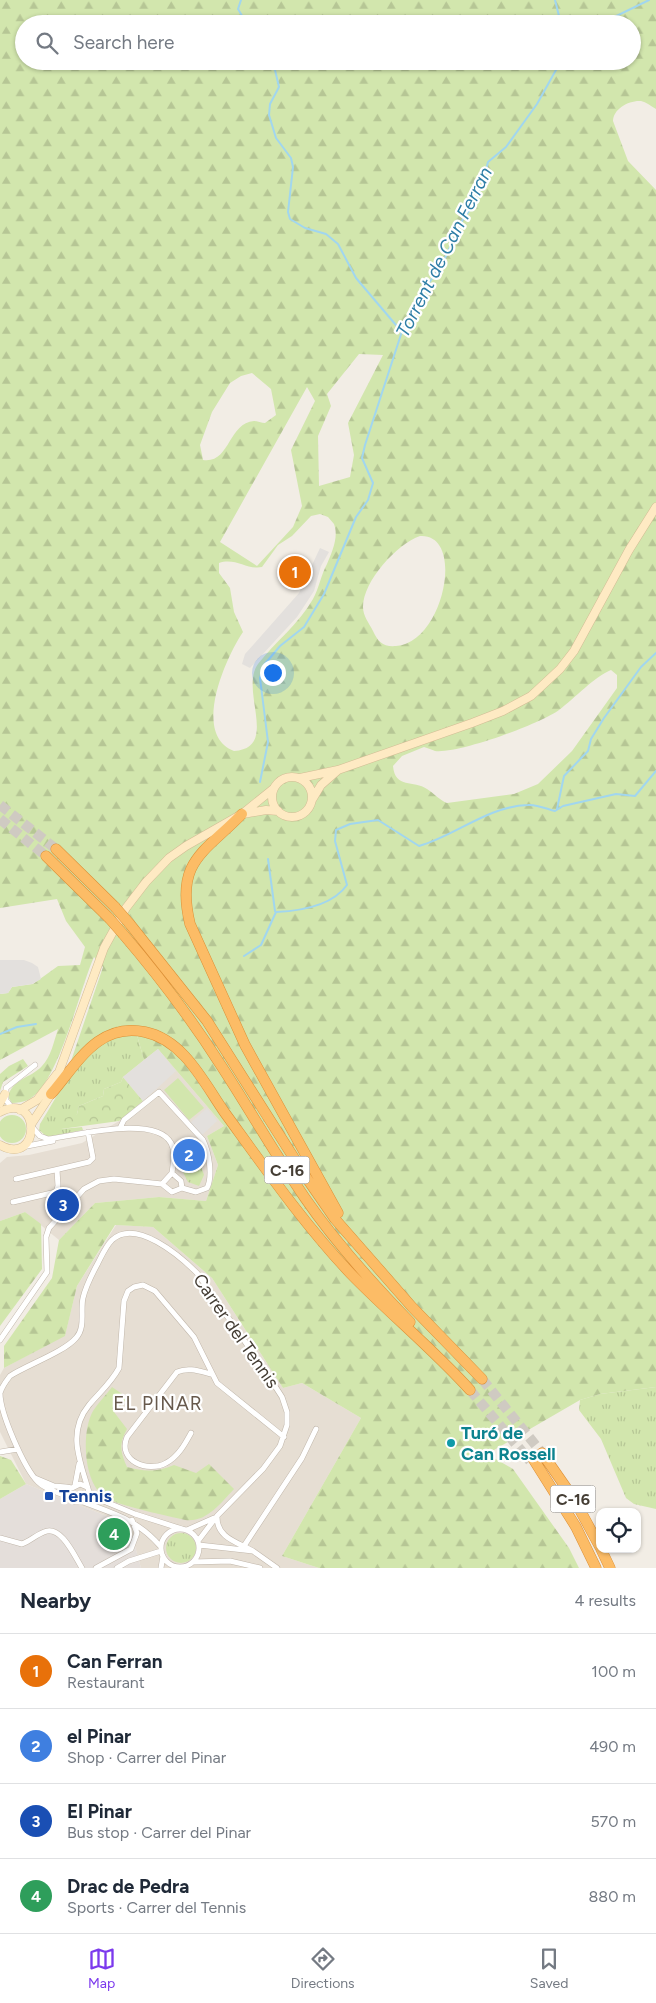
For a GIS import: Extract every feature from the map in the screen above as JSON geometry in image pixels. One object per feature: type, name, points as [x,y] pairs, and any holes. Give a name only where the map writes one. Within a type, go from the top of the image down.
[{"type":"highway","points":[[242,814],[202,850],[193,862],[186,881],[186,906],[190,924],[245,1045],[347,1232]]},
{"type":"highway","name":"C-16","points":[[56,849],[115,907],[196,1006],[306,1177],[347,1232],[476,1385]]},
{"type":"highway","name":"C-16","points":[[46,856],[109,918],[193,1023],[294,1181],[326,1227],[374,1285],[476,1385]]},
{"type":"highway","points":[[51,1094],[78,1058],[102,1038],[117,1032],[133,1030],[155,1035],[170,1042],[185,1056],[283,1193],[334,1254],[476,1385]]},
{"type":"highway","name":"C-16","points":[[542,1453],[574,1499],[596,1540]]},
{"type":"highway","name":"C-16","points":[[531,1459],[544,1474],[596,1568]]},
{"type":"highway","name":"C-16","points":[[602,1553],[610,1568]]},
{"type":"main road","points":[[0,1156],[10,1149],[22,1147],[30,1138],[32,1125],[51,1094],[104,948],[126,908],[146,882],[169,858],[186,846],[242,814],[286,777],[300,778],[338,770],[503,712],[531,696],[560,669],[574,651],[629,550],[656,506]]},
{"type":"main road","points":[[242,814],[266,810],[278,811],[289,816],[300,816],[307,810],[321,785],[338,770]]},
{"type":"main road","points":[[300,778],[309,786],[312,800]]},
{"type":"main road","points":[[273,789],[272,800],[278,811]]},
{"type":"main road","points":[[0,1112],[16,1109],[40,1097],[59,1070]]},
{"type":"main road","points":[[0,1103],[5,1094]]},
{"type":"main road","points":[[16,1109],[28,1116],[32,1125]]},
{"type":"main road","points":[[0,1145],[10,1149]]},
{"type":"street","points":[[16,1109],[7,1104],[5,1094],[10,1084],[35,1065]]},
{"type":"street","points":[[0,1340],[47,1272],[46,1238],[49,1228],[84,1188],[99,1181],[114,1179],[162,1184],[172,1192],[182,1188],[196,1192],[207,1188],[209,1180],[207,1150],[203,1140],[159,1092],[124,1120],[120,1128]]},
{"type":"street","points":[[32,1125],[46,1139],[64,1138]]},
{"type":"street","points":[[22,1147],[88,1132],[120,1128],[155,1132],[166,1137],[174,1150],[172,1174],[162,1184]]},
{"type":"street","points":[[16,1179],[57,1170],[93,1158],[88,1132]]},
{"type":"street","points":[[13,1202],[56,1192],[58,1186],[57,1170]]},
{"type":"street","points":[[172,1174],[181,1181],[182,1188]]},
{"type":"street","name":"Carrer del Tennis","points":[[162,1551],[148,1532],[131,1520],[54,1493],[35,1478],[18,1449],[2,1409],[0,1394],[3,1386],[14,1373],[75,1340],[82,1325],[83,1300],[90,1278],[113,1240],[130,1233],[144,1235],[160,1244],[187,1263],[206,1283],[282,1397],[287,1412],[284,1437],[280,1446],[263,1469],[217,1516],[198,1543]]},
{"type":"street","points":[[84,1502],[89,1492],[79,1461],[77,1436],[80,1422],[87,1407],[114,1379],[119,1368],[124,1301],[128,1291],[143,1285],[155,1290],[194,1336],[217,1383],[284,1437]]},
{"type":"street","points":[[191,1433],[175,1457],[158,1466],[138,1465],[132,1460],[125,1446],[127,1436],[177,1372],[197,1370],[211,1374]]},
{"type":"street","points":[[244,1546],[302,1458],[316,1429]]},
{"type":"street","points":[[0,1452],[18,1449]]},
{"type":"street","points":[[71,1498],[79,1461]]},
{"type":"street","points":[[35,1478],[54,1486],[83,1484],[89,1492],[135,1514],[185,1530],[198,1543],[253,1551]]},
{"type":"street","points":[[217,1516],[220,1531],[226,1538],[253,1551],[276,1568]]},
{"type":"street","name":"Carrer del Tennis","points":[[185,1530],[217,1516]]},
{"type":"street","points":[[96,1568],[131,1549],[136,1542],[138,1533],[131,1520]]},
{"type":"street","points":[[161,1568],[162,1551],[166,1536],[176,1530],[185,1530]]},
{"type":"street","points":[[0,1538],[22,1544],[44,1531],[54,1531],[61,1536],[82,1568]]},
{"type":"street","points":[[192,1563],[199,1552],[198,1543]]},
{"type":"street","points":[[117,1568],[129,1561],[162,1551]]},
{"type":"street","points":[[162,1551],[170,1564],[185,1567],[192,1563],[230,1561],[260,1568]]},
{"type":"street","points":[[106,1562],[129,1561]]},
{"type":"street","points":[[226,1568],[230,1561]]},
{"type":"shaded area","points":[[320,548],[329,552],[321,566],[314,591],[297,617],[250,668],[242,664],[245,654],[299,593]]},
{"type":"shaded area","points":[[0,960],[24,960],[32,963],[38,967],[41,979],[32,984],[12,987],[8,993],[0,994]]},
{"type":"shaded area","points":[[158,1049],[224,1126],[207,1136],[218,1165],[206,1201],[159,1197],[95,1203],[59,1240],[25,1212],[0,1221],[0,1163],[7,1157],[29,1155],[82,1143],[119,1121],[143,1101],[123,1077]]},
{"type":"shaded area","points":[[158,1049],[176,1071],[143,1101],[123,1077]]},
{"type":"shaded area","points":[[207,1108],[217,1121],[202,1135],[190,1123]]},
{"type":"shaded area","points":[[116,1225],[153,1227],[212,1278],[283,1388],[302,1383],[361,1418],[282,1556],[319,1568],[141,1568],[129,1525],[26,1484],[0,1432],[0,1375],[4,1368],[65,1335],[77,1286]]},
{"type":"shaded area","points":[[26,1484],[129,1525],[141,1568],[0,1568],[0,1499]]},
{"type":"green space","points":[[0,0],[656,0],[656,109],[641,101],[632,102],[619,109],[613,121],[628,161],[656,190],[656,1387],[600,1394],[580,1400],[487,1454],[513,1469],[569,1548],[579,1568],[319,1568],[282,1556],[361,1418],[302,1383],[283,1388],[212,1278],[153,1227],[115,1225],[77,1286],[65,1336],[4,1368],[4,1346],[52,1278],[59,1240],[95,1203],[159,1197],[206,1201],[218,1165],[207,1136],[224,1126],[158,1049],[144,1060],[137,1035],[159,1041],[182,1059],[223,1118],[172,1039],[160,1032],[128,1028],[71,1061],[103,967],[94,957],[67,1035],[49,1076],[39,1091],[28,1100],[12,1103],[8,1097],[13,1086],[38,1070],[45,1062],[52,1049],[58,1029],[0,1060],[0,994],[8,993],[12,987],[33,984],[58,966],[80,965],[85,947],[66,921],[57,899],[0,908]],"holes":[[[359,354],[383,355],[348,423],[354,455],[350,477],[319,486],[318,436],[331,406],[327,394]],[[252,373],[271,389],[276,415],[265,423],[254,421],[245,423],[239,428],[219,456],[212,460],[203,460],[200,445],[212,412],[230,383],[241,376]],[[307,387],[315,401],[291,450],[302,506],[293,527],[257,566],[220,542]],[[320,514],[328,517],[334,524],[336,534],[333,549],[313,599],[301,617],[258,664],[253,675],[257,729],[254,740],[247,747],[234,751],[221,742],[215,729],[213,713],[221,676],[243,632],[234,612],[230,588],[219,573],[219,563],[236,562],[251,567],[262,567],[278,545],[292,536],[311,516]],[[420,536],[434,540],[442,552],[445,569],[443,589],[437,609],[426,627],[413,640],[396,646],[384,645],[377,638],[365,616],[363,610],[365,597],[375,575],[383,565],[411,540]],[[611,670],[617,675],[617,688],[572,751],[538,784],[514,794],[447,803],[422,786],[406,783],[397,778],[393,766],[402,756],[424,747],[435,751],[461,748],[535,723],[559,710]]]},
{"type":"green space","points":[[137,1035],[144,1060],[123,1077],[121,1082],[104,1089],[103,1096],[79,1106],[77,1114],[61,1129],[82,1127],[83,1130],[47,1137],[39,1130],[40,1124],[62,1087],[80,1062],[91,1051],[102,1042],[114,1037]]},
{"type":"green space","points":[[23,1059],[28,1066],[3,1082],[0,1091],[0,1074],[9,1066]]},
{"type":"green space","points":[[123,1077],[143,1101],[119,1121],[61,1129],[57,1121],[77,1114],[79,1106],[103,1096],[104,1089],[121,1082]]},
{"type":"green space","points":[[178,1078],[204,1108],[189,1120],[164,1090]]},
{"type":"green space","points":[[7,1116],[17,1116],[25,1124],[25,1134],[17,1142],[7,1142],[-1,1134],[-1,1124]]},
{"type":"green space","points":[[199,1160],[204,1175],[199,1186],[188,1182],[181,1168],[185,1164]]},
{"type":"green space","points":[[25,1212],[41,1224],[42,1269],[0,1326],[0,1221]]},
{"type":"green space","points":[[112,1387],[128,1398],[114,1412],[127,1429],[121,1448],[127,1467],[151,1470],[174,1465],[196,1473],[209,1464],[234,1489],[212,1511],[200,1519],[185,1520],[123,1505],[106,1498],[98,1491],[86,1457],[87,1431],[93,1411]]},
{"type":"green space","points":[[656,1387],[656,1509],[634,1504],[626,1498],[601,1439],[579,1410],[580,1400],[600,1394]]},
{"type":"green space","points":[[0,1456],[11,1460],[26,1484],[0,1499]]},
{"type":"green space","points":[[102,1522],[117,1526],[124,1541],[113,1546]]},
{"type":"green space","points":[[181,1533],[192,1537],[196,1548],[192,1559],[181,1563],[170,1559],[166,1548],[170,1537]]},
{"type":"waterway","points":[[241,0],[238,9],[242,15]]},
{"type":"waterway","name":"Torrent de Can Ferran","points":[[555,0],[559,15]]},
{"type":"waterway","points":[[618,15],[649,0]]},
{"type":"waterway","points":[[275,70],[279,87],[270,104],[269,115],[276,138],[291,158],[293,167],[288,212],[290,219],[305,228],[326,234],[338,244],[356,278],[401,331]]},
{"type":"waterway","name":"Torrent de Can Ferran","points":[[260,782],[268,742],[260,678],[264,665],[280,646],[304,627],[324,594],[356,517],[368,500],[373,483],[362,458],[406,319],[445,258],[463,219],[473,206],[483,182],[488,162],[506,147],[537,104],[556,70]]},
{"type":"waterway","points":[[557,809],[564,776],[588,751],[591,739],[604,718],[641,667],[656,653]]},
{"type":"waterway","name":"Torrent de Can Ferran","points":[[244,956],[261,945],[276,912],[305,909],[324,903],[341,892],[347,885],[335,841],[336,830],[350,824],[378,820],[419,846],[446,836],[499,810],[534,805],[555,811],[563,806],[616,794],[635,796],[656,771]]},
{"type":"waterway","points":[[268,859],[275,911]]},
{"type":"waterway","name":"Torrent de Can Ferran","points":[[0,1034],[17,1027],[36,1024]]},
{"type":"tunnel","points":[[0,805],[56,849]]},
{"type":"tunnel","points":[[0,819],[46,856]]},
{"type":"tunnel","points":[[482,1379],[542,1453]]},
{"type":"tunnel","points":[[470,1390],[530,1461]]},
{"type":"place","name":"Can Ferran","points":[[295,572]]},
{"type":"place","name":"el Pinar","points":[[189,1155]]},
{"type":"place","name":"El Pinar","points":[[63,1205]]},
{"type":"place","name":"Turó de Can Rossell","points":[[451,1443]]},
{"type":"place","name":"Tennis","points":[[49,1496]]},
{"type":"place","name":"Drac de Pedra","points":[[114,1534]]},
{"type":"district","name":"EL PINAR","points":[[158,1403]]}]
